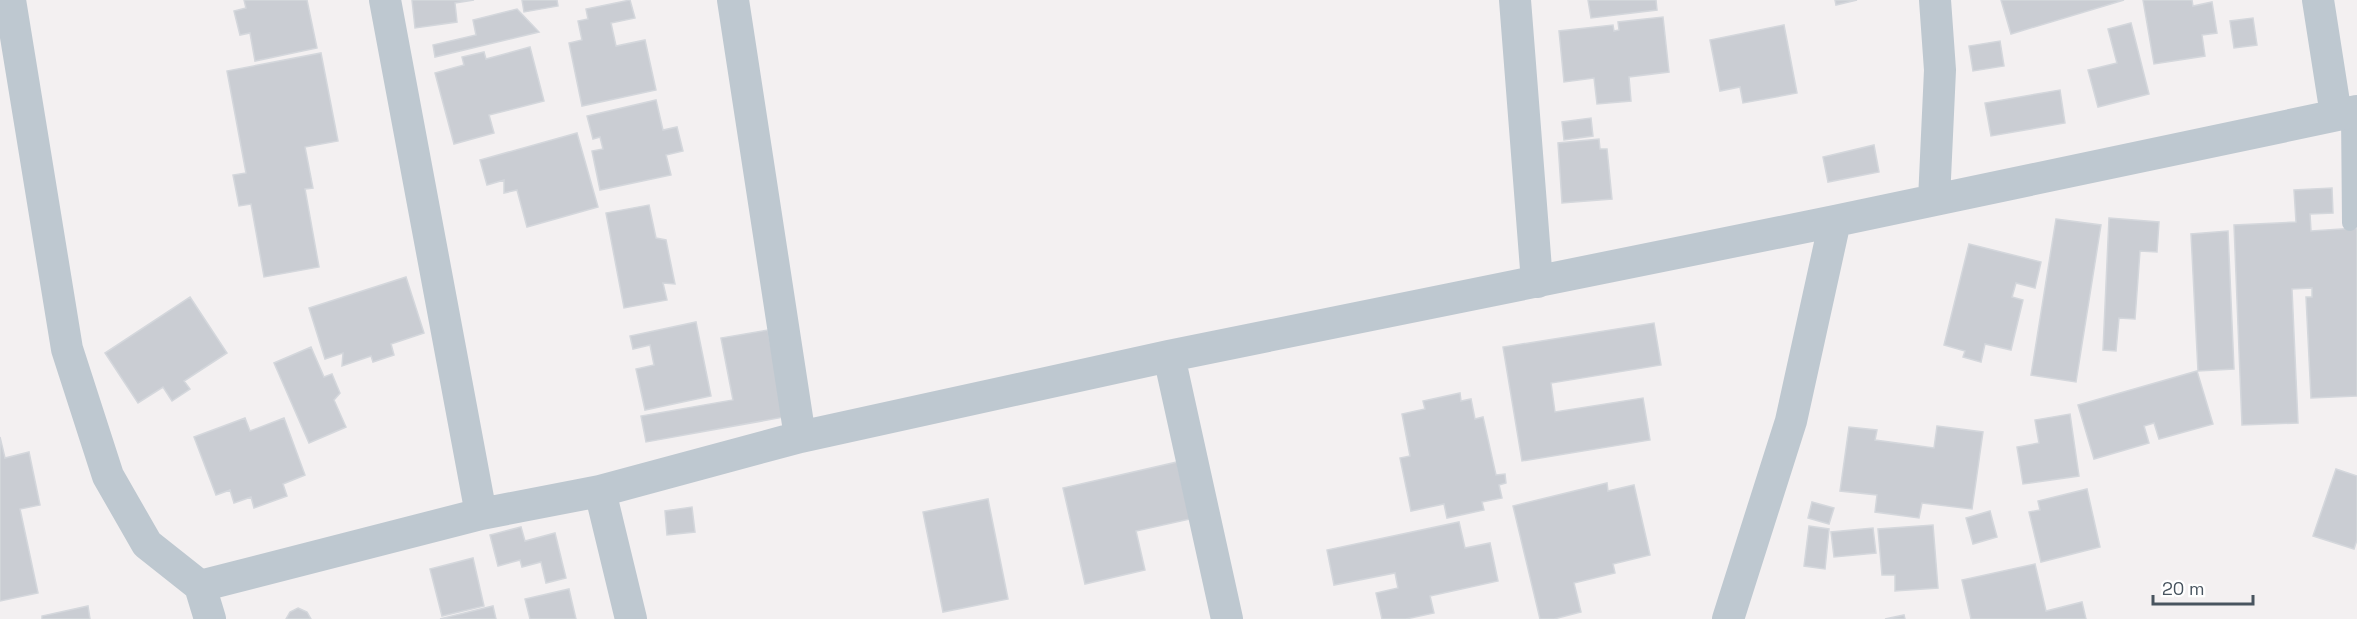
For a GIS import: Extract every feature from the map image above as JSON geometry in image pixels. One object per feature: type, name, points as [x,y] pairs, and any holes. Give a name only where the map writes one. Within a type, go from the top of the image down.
[{"type":"street","points":[[10,0],[70,359],[108,476],[147,544],[200,586],[210,619]]},
{"type":"street","points":[[385,0],[481,514]]},
{"type":"street","points":[[733,0],[800,437]]},
{"type":"street","points":[[1515,0],[1537,282]]},
{"type":"street","points":[[1934,201],[1940,70],[1935,0]]},
{"type":"street","points":[[200,586],[481,514],[600,491],[800,437],[1169,356],[1934,201],[2347,113],[2318,0]]},
{"type":"street","points":[[1728,619],[1791,421],[1834,221]]},
{"type":"street","points":[[1169,356],[1227,619]]},
{"type":"street","points":[[600,491],[631,619]]},
{"type":"lane","points":[[2347,113],[2350,223]]},
{"type":"building","points":[[244,0],[307,0],[317,48],[255,61],[250,33],[240,35],[234,11],[246,8]]},
{"type":"building","points":[[412,0],[474,0],[455,3],[457,22],[415,28]]},
{"type":"building","points":[[522,0],[557,0],[558,6],[524,12]]},
{"type":"building","points":[[630,0],[635,18],[611,23],[616,46],[645,40],[656,90],[582,106],[569,43],[582,40],[578,21],[588,19],[586,9]]},
{"type":"building","points":[[1588,0],[1656,0],[1657,10],[1591,18]]},
{"type":"building","points":[[1835,0],[1857,0],[1836,5]]},
{"type":"building","points":[[2001,0],[2124,0],[2011,34]]},
{"type":"building","points":[[2143,0],[2192,0],[2193,6],[2212,2],[2217,33],[2202,35],[2205,56],[2154,64]]},
{"type":"building","points":[[517,9],[539,32],[435,57],[433,45],[476,35],[473,20]]},
{"type":"building","points":[[1663,17],[1669,72],[1629,77],[1631,101],[1597,104],[1594,78],[1564,82],[1559,31],[1613,25],[1614,31],[1619,30],[1618,22]]},
{"type":"building","points":[[2253,18],[2257,45],[2234,48],[2230,21]]},
{"type":"building","points":[[2131,23],[2149,94],[2098,107],[2088,70],[2117,63],[2108,29]]},
{"type":"building","points":[[1784,25],[1797,93],[1743,103],[1740,87],[1720,91],[1710,40]]},
{"type":"building","points":[[2000,41],[2004,66],[1973,71],[1969,46]]},
{"type":"building","points":[[530,47],[544,101],[489,115],[494,133],[454,144],[435,73],[464,65],[462,57],[484,52],[486,59]]},
{"type":"building","points":[[321,53],[338,141],[305,147],[313,188],[305,189],[319,267],[264,277],[251,204],[239,206],[233,175],[246,173],[227,71]]},
{"type":"building","points":[[2060,90],[2065,123],[1991,136],[1985,103]]},
{"type":"building","points":[[656,100],[663,130],[677,127],[683,151],[666,155],[671,175],[600,190],[592,151],[603,149],[600,137],[593,139],[587,116]]},
{"type":"building","points":[[1591,118],[1593,136],[1564,140],[1562,122]]},
{"type":"building","points":[[577,133],[598,207],[527,227],[517,190],[504,193],[504,180],[487,185],[480,160]]},
{"type":"building","points":[[1599,139],[1600,149],[1607,149],[1612,199],[1562,203],[1558,143]]},
{"type":"building","points":[[1874,145],[1879,172],[1828,182],[1823,157]]},
{"type":"building","points":[[2332,188],[2333,213],[2310,214],[2311,231],[2357,228],[2357,396],[2311,398],[2306,297],[2312,297],[2312,288],[2292,289],[2298,423],[2242,425],[2234,225],[2296,222],[2294,190]]},
{"type":"building","points":[[649,205],[656,238],[666,240],[675,284],[663,283],[667,300],[624,308],[606,213]]},
{"type":"building","points":[[2109,218],[2159,222],[2157,252],[2140,251],[2135,319],[2119,318],[2116,351],[2103,350]]},
{"type":"building","points":[[2056,219],[2101,225],[2076,382],[2031,375]]},
{"type":"building","points":[[2228,231],[2234,369],[2198,371],[2191,234]]},
{"type":"building","points":[[1969,244],[2041,262],[2035,288],[2016,283],[2012,297],[2023,300],[2011,350],[1985,344],[1981,362],[1963,357],[1965,351],[1944,345]]},
{"type":"building","points":[[406,277],[424,333],[391,344],[394,355],[373,362],[371,356],[342,366],[343,353],[325,359],[309,308]]},
{"type":"building","points":[[190,297],[227,353],[184,381],[190,389],[172,401],[163,387],[138,403],[105,353]]},
{"type":"building","points":[[696,322],[711,396],[645,410],[636,369],[654,365],[650,345],[633,349],[630,336]]},
{"type":"building","points":[[1654,323],[1661,365],[1551,383],[1555,412],[1643,398],[1650,440],[1522,461],[1503,347]]},
{"type":"building","points":[[768,330],[784,417],[646,442],[641,416],[733,400],[721,338]]},
{"type":"building","points":[[311,347],[324,377],[332,374],[340,393],[334,400],[346,427],[309,443],[274,363]]},
{"type":"building","points":[[2197,371],[2213,424],[2159,439],[2154,423],[2144,426],[2149,443],[2094,459],[2078,405]]},
{"type":"building","points":[[1460,393],[1461,401],[1471,399],[1475,419],[1483,417],[1496,475],[1505,474],[1506,483],[1499,485],[1502,498],[1482,502],[1484,510],[1447,518],[1444,504],[1411,511],[1400,458],[1410,456],[1402,414],[1425,409],[1423,401]]},
{"type":"building","points":[[2070,414],[2079,476],[2023,484],[2017,447],[2039,443],[2035,420]]},
{"type":"building","points":[[245,418],[250,431],[284,418],[305,475],[283,484],[287,496],[254,508],[251,497],[234,503],[230,490],[216,495],[194,437]]},
{"type":"building","points":[[1937,426],[1983,432],[1972,509],[1922,503],[1919,518],[1875,512],[1877,495],[1840,491],[1849,427],[1877,430],[1875,440],[1934,448]]},
{"type":"building","points":[[0,437],[5,458],[29,452],[40,505],[20,509],[38,593],[0,601]]},
{"type":"building","points":[[1177,462],[1190,519],[1136,531],[1145,570],[1085,584],[1063,488]]},
{"type":"building","points":[[2336,469],[2357,476],[2357,540],[2354,549],[2313,536]]},
{"type":"building","points":[[1607,483],[1608,491],[1634,485],[1650,555],[1613,564],[1615,573],[1574,583],[1581,612],[1554,619],[1540,619],[1513,506]]},
{"type":"building","points":[[2087,489],[2100,547],[2041,562],[2029,512],[2040,510],[2038,501]]},
{"type":"building","points":[[988,499],[1008,599],[943,612],[923,512]]},
{"type":"building","points":[[1812,502],[1834,508],[1829,524],[1808,518]]},
{"type":"building","points":[[692,507],[695,532],[667,535],[665,511]]},
{"type":"building","points":[[1990,511],[1997,537],[1973,544],[1966,518]]},
{"type":"building","points":[[1459,522],[1465,548],[1490,543],[1498,581],[1430,596],[1434,613],[1406,619],[1382,619],[1376,593],[1398,588],[1395,573],[1334,585],[1327,550]]},
{"type":"building","points":[[1933,525],[1938,588],[1895,591],[1895,575],[1882,575],[1878,529]]},
{"type":"building","points":[[1809,526],[1829,529],[1825,569],[1804,566]]},
{"type":"building","points":[[521,527],[525,541],[555,533],[566,578],[546,583],[541,562],[522,567],[520,560],[498,566],[490,535]]},
{"type":"building","points":[[1873,528],[1876,553],[1834,557],[1831,532]]},
{"type":"building","points":[[473,558],[484,606],[442,616],[430,569]]},
{"type":"building","points":[[2035,564],[2046,611],[2082,602],[2086,619],[1971,619],[1962,580]]},
{"type":"building","points":[[569,589],[576,619],[530,619],[525,599]]},
{"type":"building","points":[[88,606],[90,619],[42,619],[42,616]]},
{"type":"building","points":[[493,606],[496,619],[440,619]]},
{"type":"building","points":[[298,608],[307,612],[311,619],[286,619],[290,612]]},
{"type":"building","points":[[1904,615],[1905,619],[1885,619]]}]
